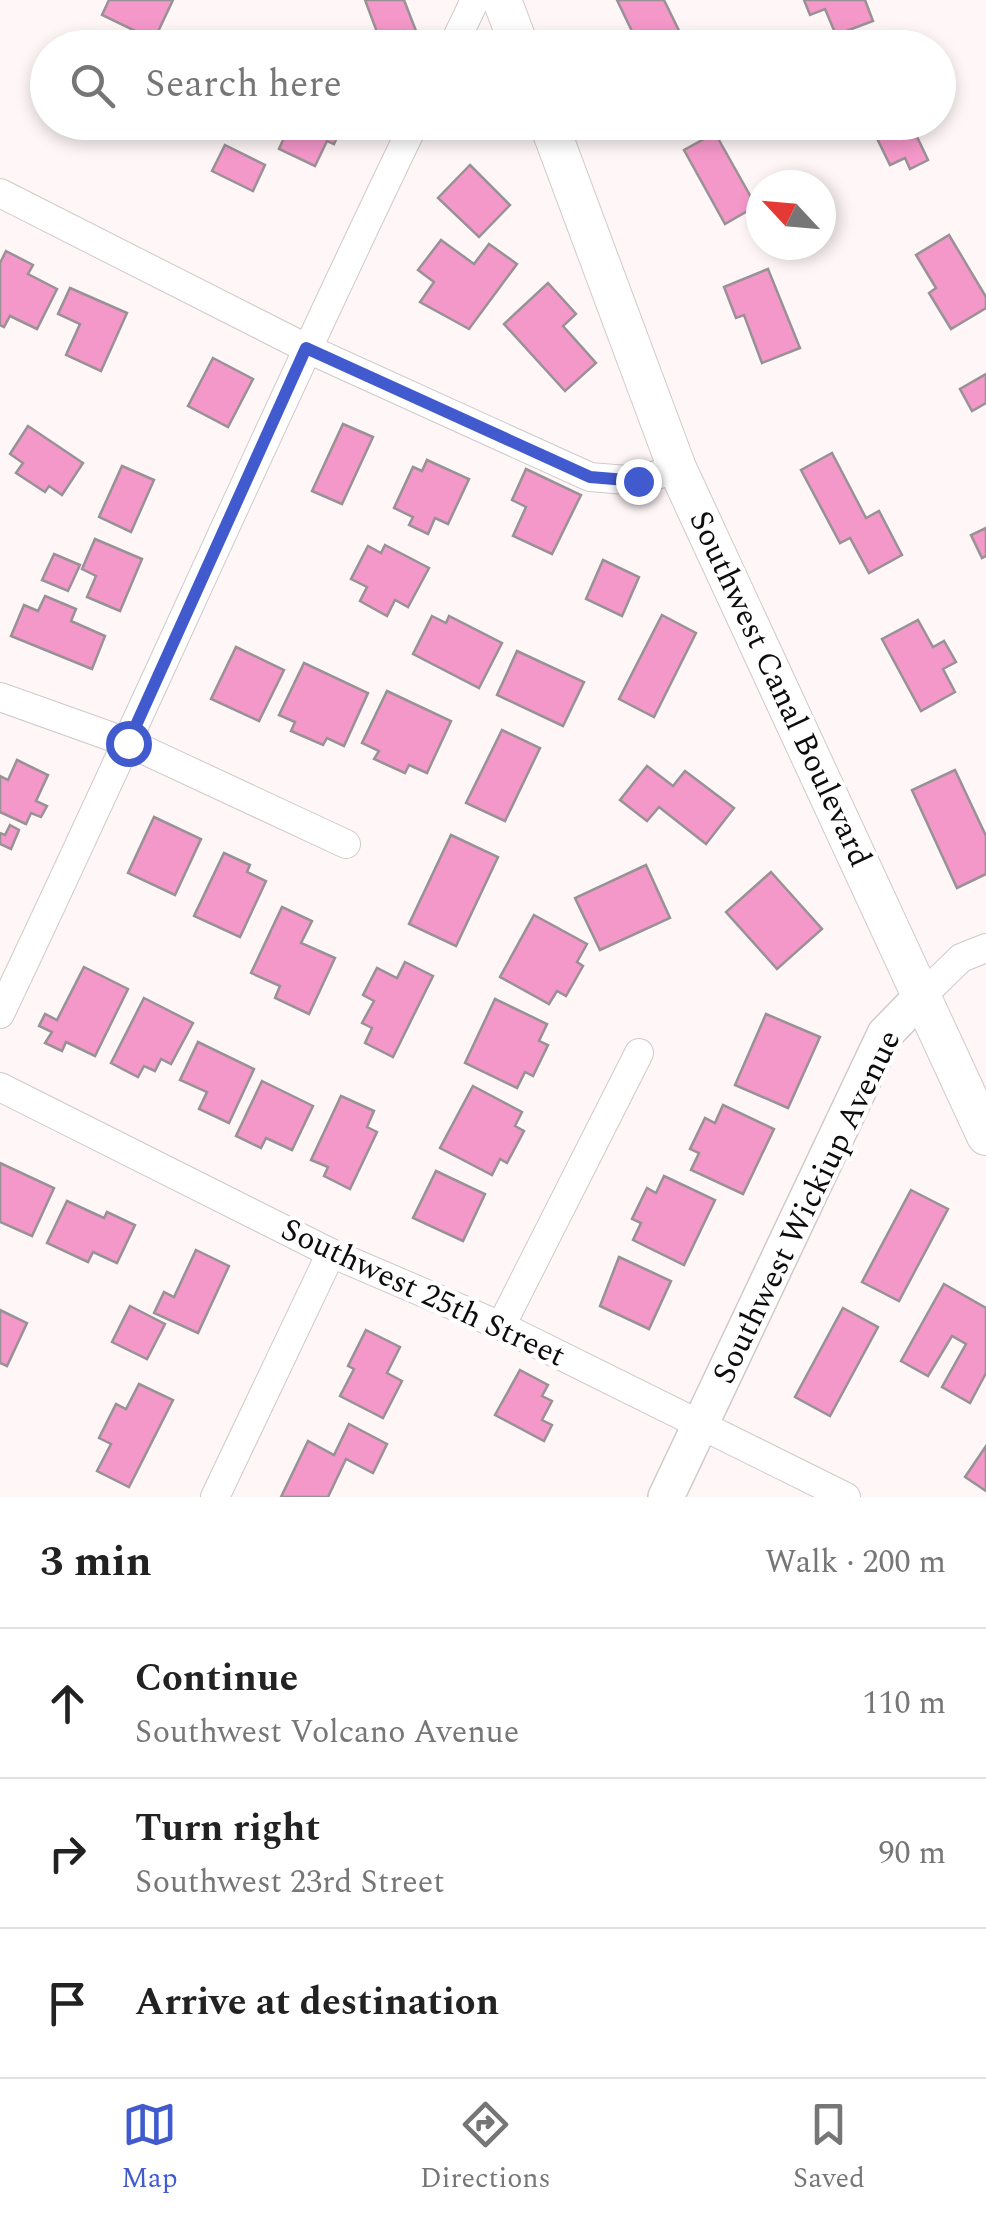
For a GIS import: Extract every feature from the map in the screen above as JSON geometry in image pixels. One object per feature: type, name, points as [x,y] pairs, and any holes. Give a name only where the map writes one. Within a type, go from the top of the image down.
[{"type":"main road","points":[[502,0],[513,30]]},
{"type":"main road","name":"Southwest Canal Boulevard","points":[[555,140],[677,468],[986,1136]]},
{"type":"street","points":[[461,30],[475,0]]},
{"type":"street","points":[[0,1014],[128,743],[306,348],[406,140]]},
{"type":"street","points":[[0,193],[306,348],[590,477],[638,481],[677,468]]},
{"type":"street","points":[[0,697],[128,743],[346,844]]},
{"type":"street","name":"Southwest Wickiup Avenue","points":[[666,1497],[885,1034],[961,958],[986,948]]},
{"type":"street","points":[[501,1326],[639,1053]]},
{"type":"street","name":"Southwest 25th Street","points":[[0,1087],[331,1253],[501,1326],[846,1497]]},
{"type":"street","points":[[215,1497],[331,1253]]},
{"type":"building","points":[[109,0],[173,0],[159,30],[133,30],[102,15]]},
{"type":"building","points":[[365,0],[404,0],[416,30],[376,30]]},
{"type":"building","points":[[617,0],[664,0],[679,30],[631,30]]},
{"type":"building","points":[[804,0],[865,0],[873,21],[849,30],[834,30],[825,9],[810,15]]},
{"type":"building","points":[[283,140],[336,140],[334,144],[327,141],[315,166],[279,149]]},
{"type":"building","points":[[702,140],[719,140],[746,188],[746,212],[725,224],[684,150]]},
{"type":"building","points":[[878,140],[919,140],[928,160],[910,169],[905,158],[890,165]]},
{"type":"building","points":[[225,145],[265,165],[253,191],[212,171]]},
{"type":"building","points":[[470,165],[510,205],[479,237],[438,198]]},
{"type":"building","points":[[949,235],[986,297],[986,308],[951,329],[929,293],[936,288],[916,255]]},
{"type":"building","points":[[441,240],[474,264],[489,244],[517,264],[469,329],[420,302],[434,282],[418,270]]},
{"type":"building","points":[[6,251],[33,265],[28,274],[57,289],[37,329],[10,316],[4,327],[0,325],[0,263]]},
{"type":"building","points":[[768,269],[800,348],[762,363],[744,315],[736,318],[724,287]]},
{"type":"building","points":[[548,283],[576,314],[563,326],[596,363],[565,391],[504,324]]},
{"type":"building","points":[[70,288],[127,313],[101,371],[66,355],[80,324],[58,314]]},
{"type":"building","points":[[213,358],[253,379],[228,427],[188,406]]},
{"type":"building","points":[[986,374],[986,403],[972,411],[960,389]]},
{"type":"building","points":[[343,424],[373,437],[342,504],[312,491]]},
{"type":"building","points":[[28,426],[83,463],[62,495],[49,486],[45,492],[16,473],[23,463],[10,454]]},
{"type":"building","points":[[832,453],[866,518],[879,511],[902,555],[869,573],[850,538],[840,543],[801,470]]},
{"type":"building","points":[[427,460],[469,479],[448,524],[435,518],[428,534],[409,525],[413,517],[394,508],[413,467],[422,471]]},
{"type":"building","points":[[122,466],[154,480],[131,532],[99,517]]},
{"type":"building","points":[[526,469],[581,495],[552,554],[513,536],[526,507],[512,500]]},
{"type":"building","points":[[986,528],[986,556],[982,558],[971,535]]},
{"type":"building","points":[[95,539],[142,559],[120,611],[87,597],[96,576],[82,569]]},
{"type":"building","points":[[385,545],[429,568],[408,607],[395,600],[387,616],[360,601],[367,587],[351,579],[368,546],[381,553]]},
{"type":"building","points":[[54,554],[80,565],[68,591],[42,580]]},
{"type":"building","points":[[603,560],[639,577],[622,616],[586,599]]},
{"type":"building","points":[[45,596],[76,609],[71,621],[105,636],[92,669],[11,636],[24,605],[38,611]]},
{"type":"building","points":[[662,615],[696,633],[654,717],[619,699]]},
{"type":"building","points":[[432,616],[446,623],[449,616],[502,643],[479,688],[413,654]]},
{"type":"building","points":[[918,620],[933,647],[944,641],[956,662],[943,669],[955,692],[921,711],[882,639]]},
{"type":"building","points":[[236,647],[284,670],[259,721],[211,699]]},
{"type":"building","points":[[517,651],[584,682],[563,726],[497,695]]},
{"type":"building","points":[[304,663],[368,693],[344,746],[327,738],[323,745],[291,731],[295,722],[279,715]]},
{"type":"building","points":[[387,691],[451,721],[427,773],[409,765],[405,773],[374,759],[379,751],[362,743]]},
{"type":"building","points":[[502,730],[540,748],[505,821],[466,803]]},
{"type":"building","points":[[17,760],[48,775],[36,801],[47,806],[41,817],[31,813],[26,824],[0,812],[0,776],[8,780]]},
{"type":"building","points":[[647,766],[673,786],[685,771],[734,808],[706,844],[659,807],[647,821],[620,800]]},
{"type":"building","points":[[955,770],[986,836],[986,874],[957,888],[912,790]]},
{"type":"building","points":[[154,817],[201,839],[175,895],[128,873]]},
{"type":"building","points":[[10,825],[19,830],[11,849],[0,844],[0,833],[5,835]]},
{"type":"building","points":[[451,835],[498,857],[456,946],[409,924]]},
{"type":"building","points":[[224,853],[250,865],[247,872],[266,881],[240,937],[194,916]]},
{"type":"building","points":[[646,865],[670,918],[600,950],[575,898]]},
{"type":"building","points":[[771,872],[822,929],[777,969],[726,912]]},
{"type":"building","points":[[282,907],[312,921],[301,943],[335,958],[309,1014],[275,998],[280,986],[251,973]]},
{"type":"building","points":[[534,915],[587,944],[577,962],[583,966],[566,996],[557,991],[549,1004],[500,977]]},
{"type":"building","points":[[405,962],[433,976],[393,1057],[365,1043],[372,1028],[362,1023],[374,1001],[363,995],[377,968],[397,978]]},
{"type":"building","points":[[84,967],[128,989],[95,1056],[66,1042],[62,1051],[45,1043],[52,1032],[39,1026],[45,1014],[57,1020]]},
{"type":"building","points":[[144,998],[193,1023],[171,1064],[161,1059],[155,1071],[144,1066],[138,1077],[111,1063]]},
{"type":"building","points":[[495,999],[547,1024],[539,1041],[548,1045],[533,1076],[525,1072],[517,1088],[465,1063]]},
{"type":"building","points":[[766,1014],[820,1037],[788,1108],[735,1085]]},
{"type":"building","points":[[198,1042],[254,1069],[229,1123],[199,1109],[207,1092],[180,1080]]},
{"type":"building","points":[[262,1081],[313,1106],[292,1150],[266,1138],[261,1148],[236,1136]]},
{"type":"building","points":[[473,1086],[522,1112],[515,1126],[524,1131],[507,1163],[500,1159],[492,1175],[440,1148]]},
{"type":"building","points":[[341,1096],[374,1111],[367,1127],[377,1132],[350,1189],[324,1176],[328,1167],[311,1160]]},
{"type":"building","points":[[723,1105],[774,1129],[743,1194],[691,1170],[699,1153],[690,1149],[705,1118],[715,1123]]},
{"type":"building","points":[[0,1163],[54,1188],[32,1236],[0,1222]]},
{"type":"building","points":[[436,1171],[485,1194],[463,1241],[413,1218]]},
{"type":"building","points":[[664,1176],[715,1200],[684,1265],[633,1240],[641,1223],[632,1219],[647,1188],[656,1193]]},
{"type":"building","points":[[911,1190],[948,1209],[899,1301],[862,1282]]},
{"type":"building","points":[[67,1201],[104,1218],[107,1212],[135,1225],[117,1263],[93,1252],[88,1262],[47,1243]]},
{"type":"building","points":[[196,1250],[229,1266],[198,1333],[154,1313],[164,1292],[174,1297]]},
{"type":"building","points":[[619,1257],[671,1281],[649,1329],[600,1306]]},
{"type":"building","points":[[944,1284],[986,1308],[986,1373],[970,1403],[942,1387],[966,1344],[952,1336],[928,1376],[901,1361]]},
{"type":"building","points":[[130,1306],[165,1324],[147,1359],[112,1342]]},
{"type":"building","points":[[843,1308],[878,1327],[830,1416],[795,1397]]},
{"type":"building","points":[[0,1310],[27,1323],[7,1366],[0,1363]]},
{"type":"building","points":[[366,1330],[400,1347],[387,1373],[402,1381],[383,1418],[340,1396],[354,1369],[348,1366]]},
{"type":"building","points":[[520,1370],[548,1385],[542,1396],[552,1401],[542,1420],[552,1425],[544,1441],[495,1415]]},
{"type":"building","points":[[139,1384],[173,1400],[129,1487],[97,1471],[111,1444],[99,1438],[116,1404],[126,1409]]},
{"type":"building","points":[[349,1424],[387,1444],[373,1473],[346,1459],[328,1497],[281,1497],[308,1441],[334,1455]]},
{"type":"building","points":[[986,1446],[986,1491],[965,1477]]},
{"type":"route","points":[[128,743],[306,348],[590,477],[638,481]]}]
